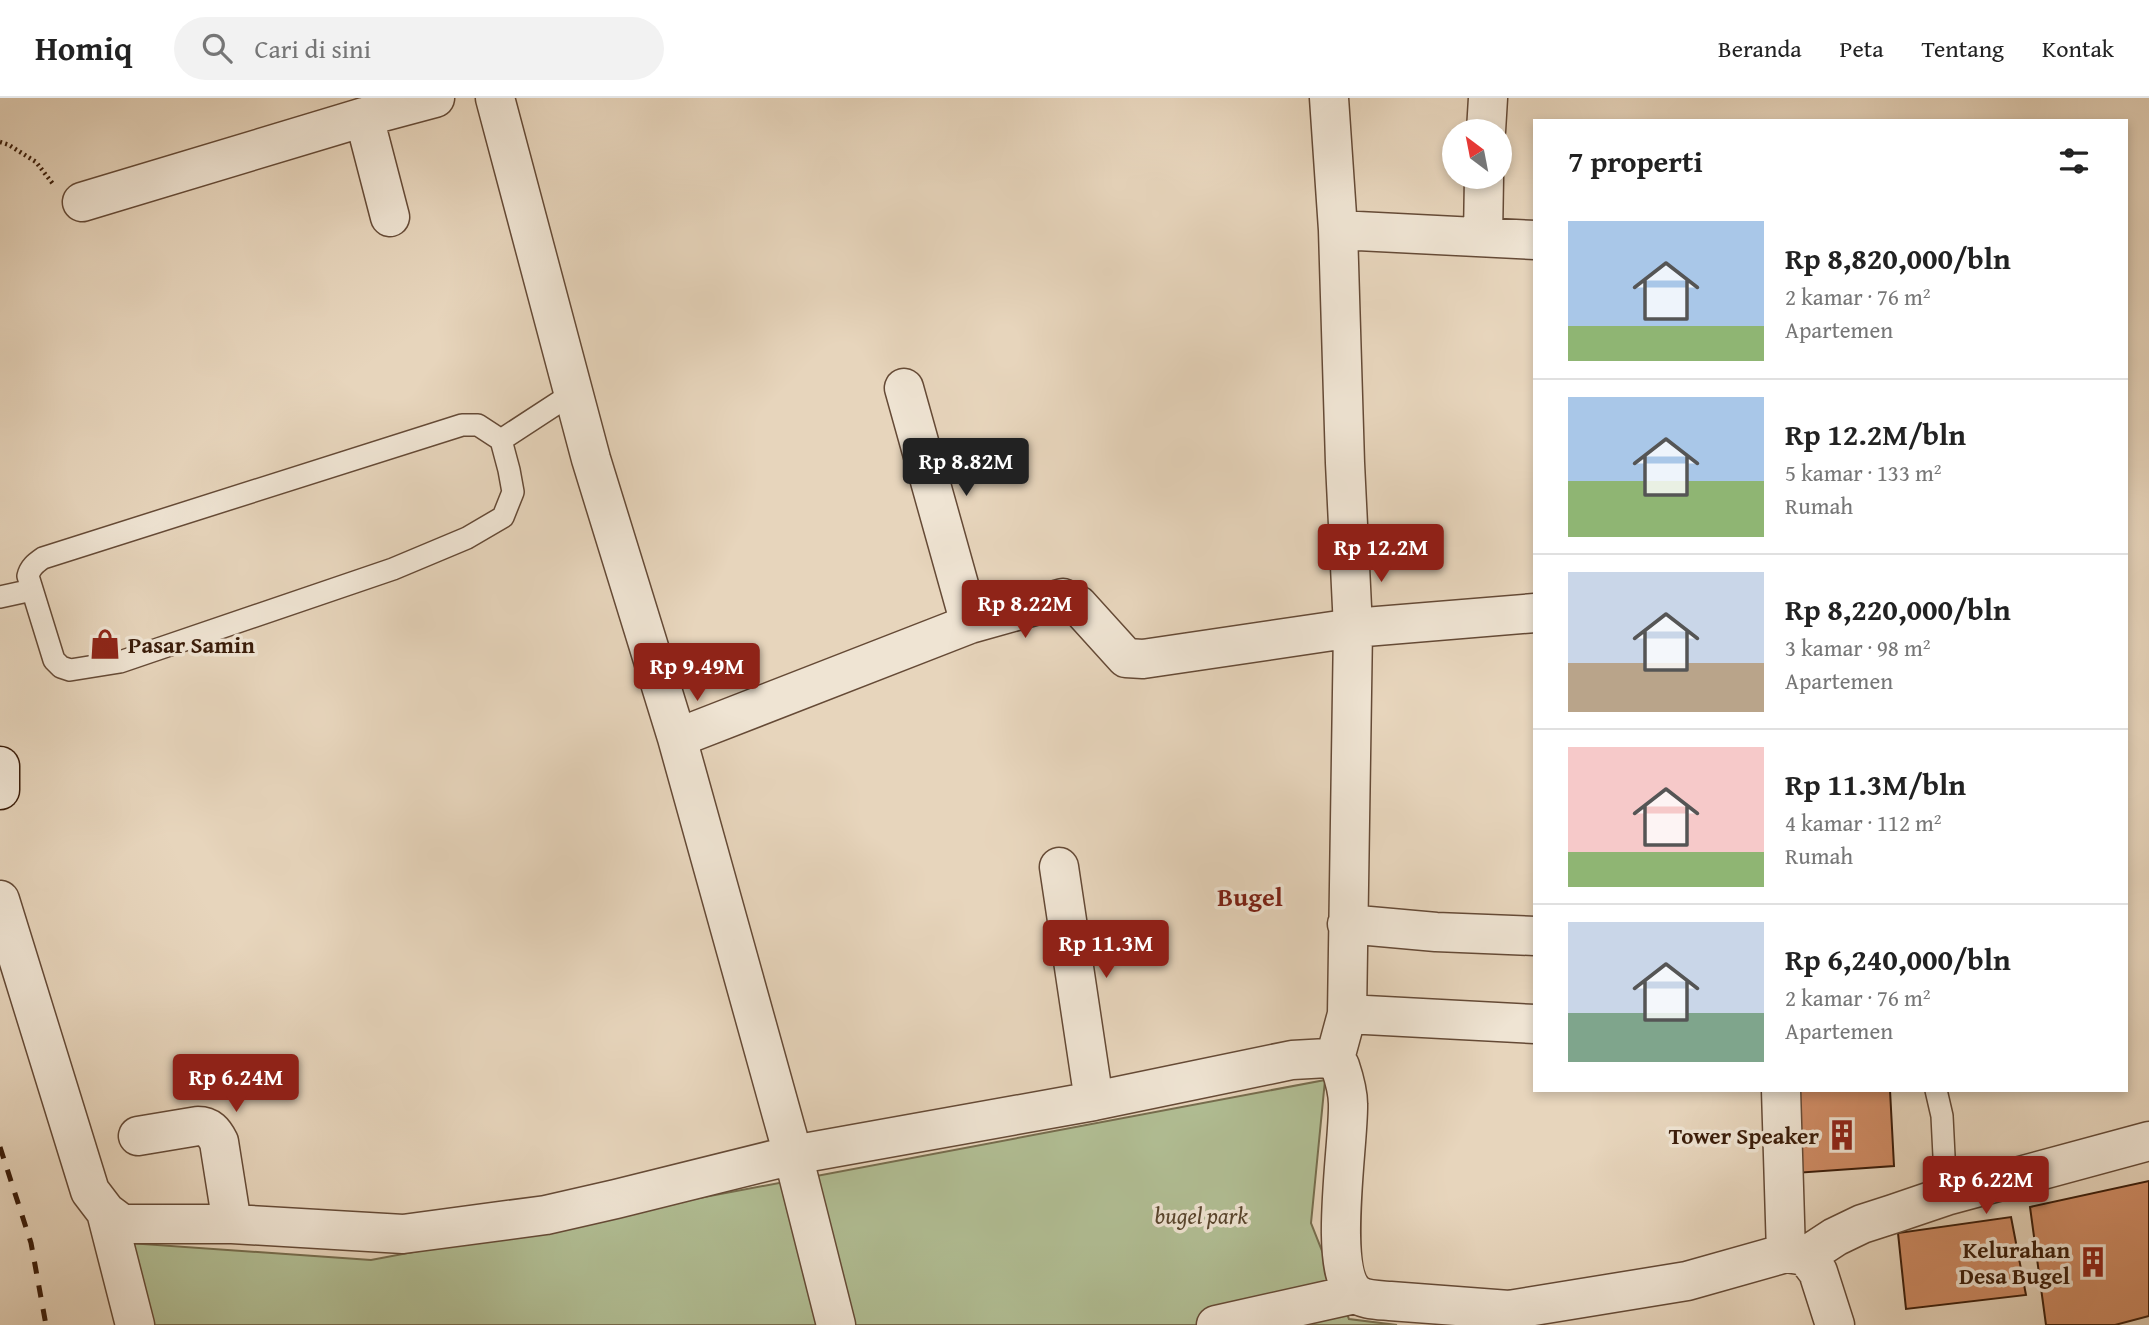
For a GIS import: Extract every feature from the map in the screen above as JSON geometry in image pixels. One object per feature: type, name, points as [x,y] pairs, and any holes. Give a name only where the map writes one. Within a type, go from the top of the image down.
[{"type":"street","points":[[82,202],[435,98]]},
{"type":"street","points":[[495,98],[591,459],[677,738],[793,1155],[836,1325]]},
{"type":"street","points":[[1329,98],[1338,230],[1353,628],[1347,1014],[1334,1062]]},
{"type":"street","points":[[1487,119],[1488,98]]},
{"type":"street","points":[[364,117],[390,217]]},
{"type":"street","points":[[1482,236],[1484,189]]},
{"type":"street","points":[[1338,230],[1533,240]]},
{"type":"street","points":[[904,388],[970,624]]},
{"type":"street","points":[[677,738],[970,624],[1063,598],[1078,605],[1126,658],[1143,659],[1353,628],[1533,613]]},
{"type":"street","points":[[0,766],[0,790]]},
{"type":"street","points":[[1059,867],[1094,1101]]},
{"type":"street","points":[[0,900],[90,1191],[106,1212],[122,1224],[232,1224],[403,1234],[546,1214],[793,1155],[1094,1101],[1292,1060],[1328,1058],[1340,1066],[1348,1102],[1341,1240],[1347,1282],[1355,1294]]},
{"type":"street","points":[[1347,924],[1436,932],[1533,936]]},
{"type":"street","points":[[1347,1014],[1533,1024]]},
{"type":"street","points":[[1781,1092],[1796,1254],[1818,1272],[1835,1325]]},
{"type":"street","points":[[138,1136],[198,1126],[205,1126],[212,1131],[219,1142],[232,1224]]},
{"type":"street","points":[[1216,1325],[1355,1294],[1371,1299],[1506,1317],[1687,1281],[1796,1254],[1862,1224],[1946,1196],[2149,1141]]},
{"type":"street","points":[[106,1212],[135,1325]]},
{"type":"lane","points":[[501,440],[573,393]]},
{"type":"lane","points":[[478,425],[501,440],[513,492],[503,517],[467,538],[393,569],[120,662],[70,670],[61,667],[54,660],[32,590],[29,570],[43,558],[446,429],[478,425]]},
{"type":"lane","points":[[0,597],[32,590]]},
{"type":"lane","points":[[1936,1092],[1942,1116],[1946,1196]]},
{"type":"path","points":[[0,142],[36,162],[47,179],[62,192],[82,202]]},
{"type":"green space","name":"bugel park","points":[[1325,1080],[1311,1223],[1349,1319],[1397,1325],[151,1325],[129,1243],[371,1260]]},
{"type":"building","name":"Tower Speaker","points":[[1790,1092],[1890,1092],[1894,1166],[1795,1173]]},
{"type":"building","name":"Kelurahan Desa Bugel","points":[[2149,1181],[2149,1316],[2115,1325],[2046,1325],[2030,1207]]},
{"type":"building","points":[[2011,1217],[2026,1295],[1906,1309],[1898,1233]]},
{"type":"railway","points":[[0,1147],[31,1243],[46,1325]]},
{"type":"place","name":"Pasar Samin","points":[[105,644]]},
{"type":"place","name":"Tower Speaker","points":[[1842,1135]]},
{"type":"place","name":"Kelurahan Desa Bugel","points":[[2093,1262]]},
{"type":"district","name":"Bugel","points":[[1250,896]]}]
